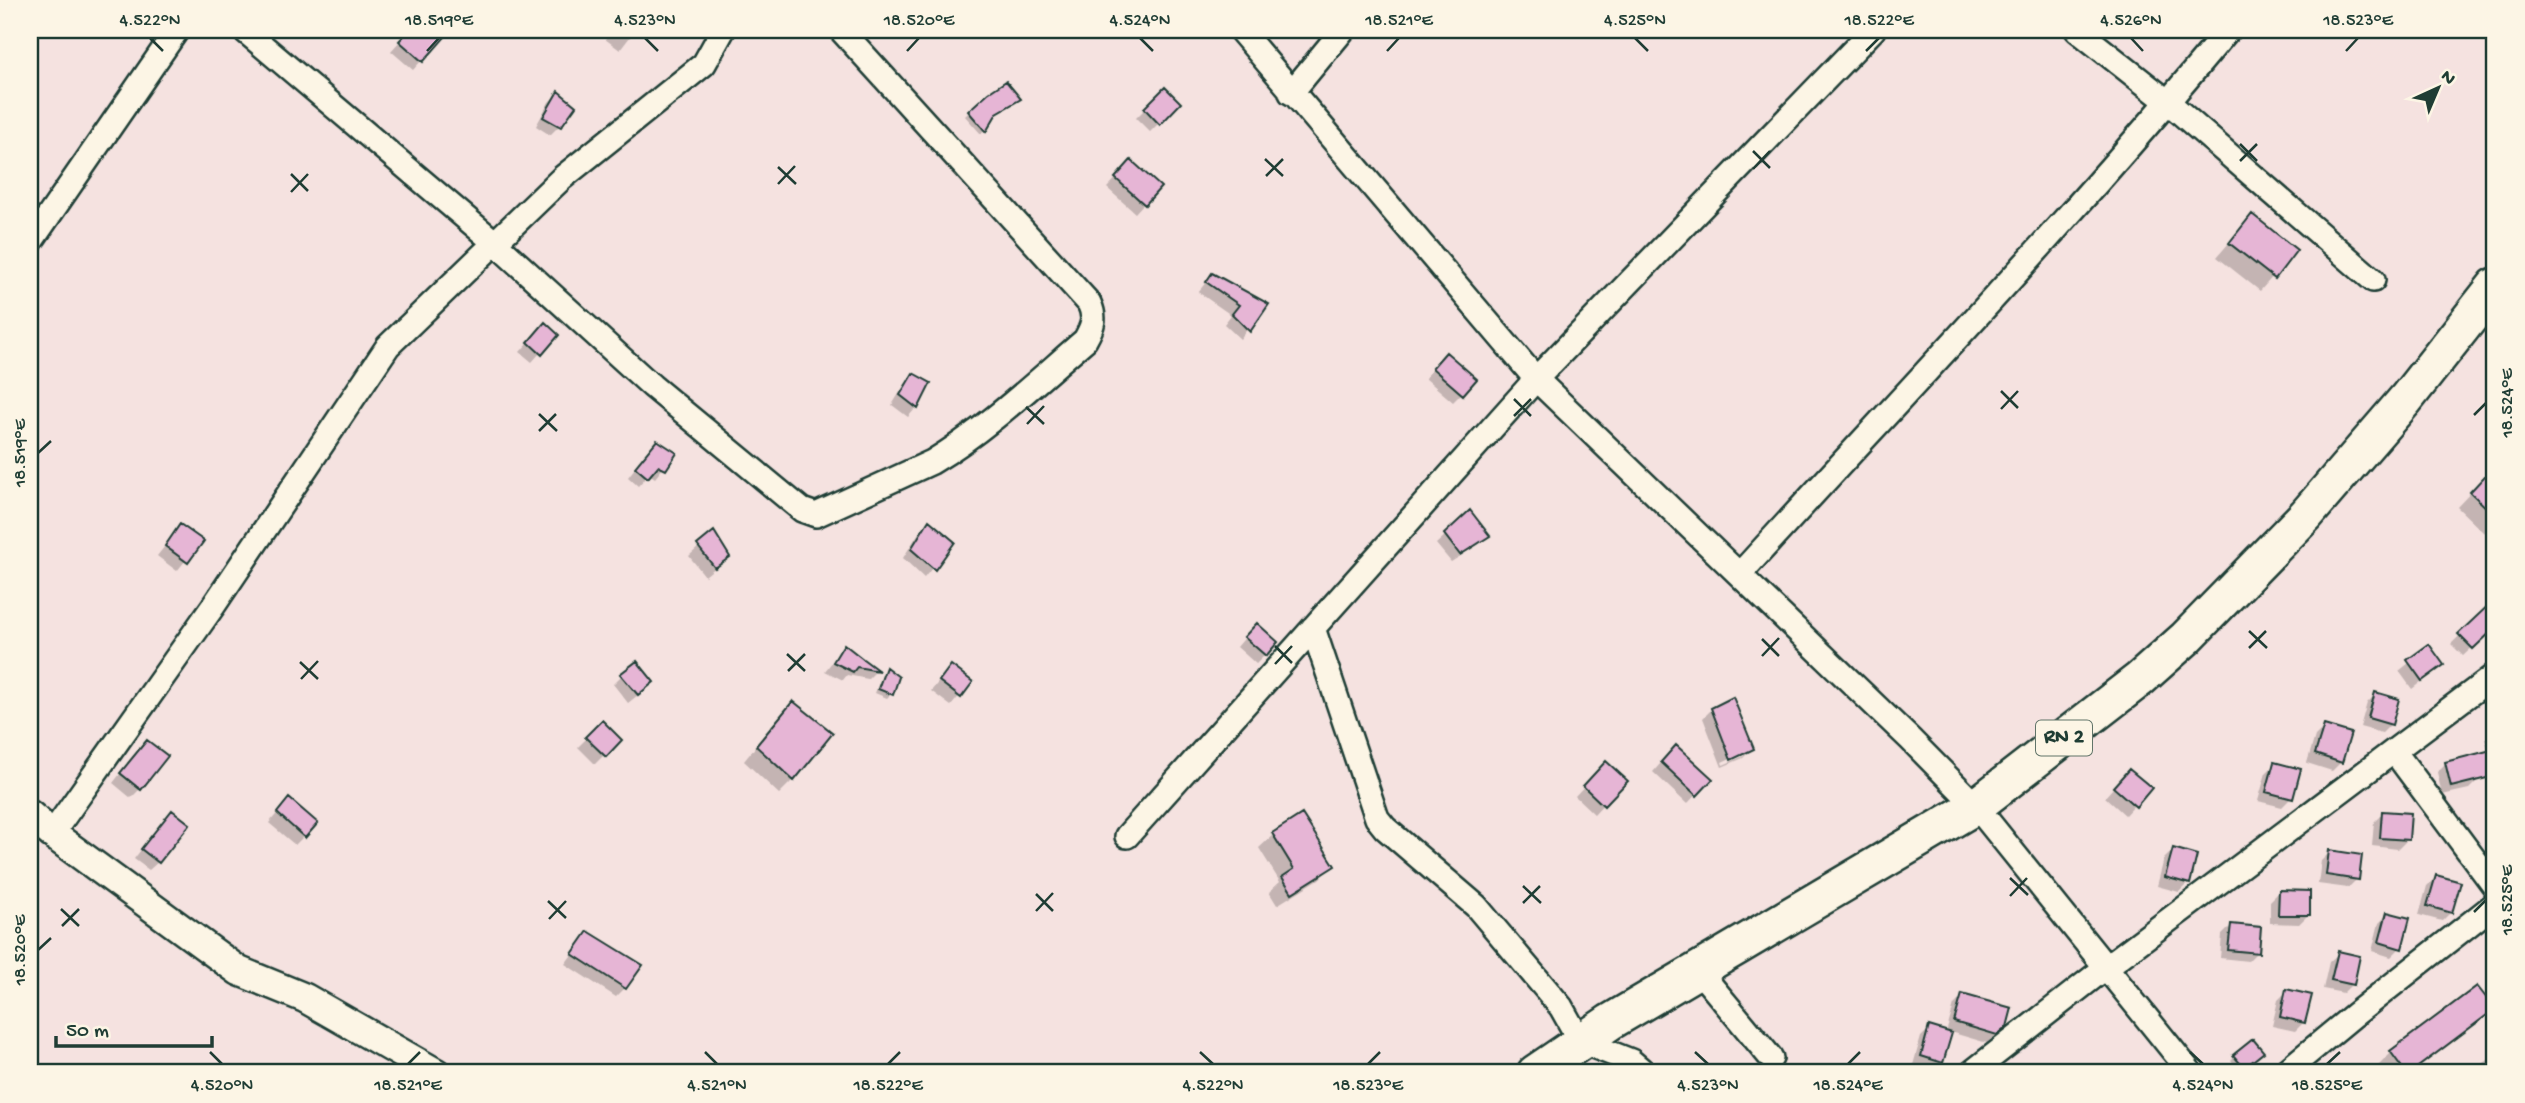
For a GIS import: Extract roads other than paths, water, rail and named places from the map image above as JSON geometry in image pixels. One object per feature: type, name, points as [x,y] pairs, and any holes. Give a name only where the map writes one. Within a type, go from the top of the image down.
[{"type":"main road","name":"RN 2","points":[[1535,1073],[1580,1041],[1976,806],[2140,679],[2196,629],[2354,461],[2495,286]]},
{"type":"street","points":[[30,243],[177,30]]},
{"type":"street","points":[[244,30],[494,242],[652,386],[802,510],[816,515],[940,458],[998,414],[1085,340],[1093,326],[1093,313],[1088,303],[841,30]]},
{"type":"street","points":[[52,834],[214,605],[388,346],[572,169],[704,64],[723,30]]},
{"type":"street","points":[[1240,30],[1536,379],[1910,738],[1976,806],[2191,1073]]},
{"type":"street","points":[[1291,93],[1343,30]]},
{"type":"street","points":[[1127,836],[1536,379],[1873,30]]},
{"type":"street","points":[[2077,30],[2168,102],[2373,279]]},
{"type":"street","points":[[1740,574],[2028,260],[2228,30]]},
{"type":"street","points":[[1313,628],[1377,818],[1385,828],[1476,906],[1562,1007],[1580,1041],[1632,1061],[1645,1073]]},
{"type":"street","points":[[1971,1073],[2105,968],[2495,676]]},
{"type":"street","points":[[2394,751],[2495,887]]},
{"type":"street","points":[[30,815],[239,971],[305,998],[436,1073]]},
{"type":"street","points":[[2284,1073],[2495,904]]},
{"type":"street","points":[[1698,970],[1770,1058]]}]
